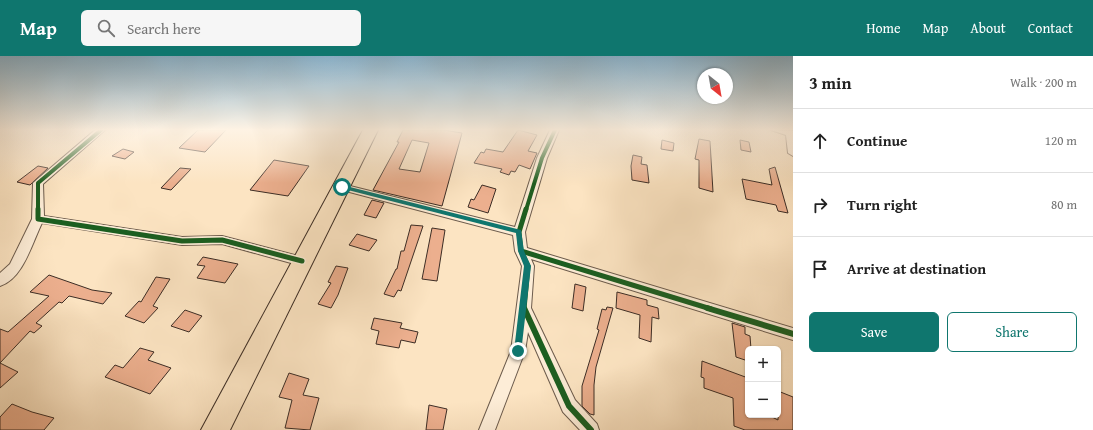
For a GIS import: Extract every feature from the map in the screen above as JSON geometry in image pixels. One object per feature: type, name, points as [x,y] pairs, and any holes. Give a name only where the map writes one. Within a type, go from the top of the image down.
[{"type":"highway","points":[[215,430],[362,147]]},
{"type":"street","points":[[0,281],[15,267],[38,219],[38,183],[80,147]]},
{"type":"street","points":[[487,430],[518,351],[528,266],[521,251],[519,232],[542,158],[547,147]]},
{"type":"street","points":[[342,187],[519,232]]},
{"type":"street","points":[[38,219],[182,241],[222,240],[302,261]]},
{"type":"street","points":[[521,251],[793,334]]},
{"type":"street","points":[[524,308],[569,406],[591,430]]},
{"type":"building","points":[[180,147],[209,147],[205,152]]},
{"type":"building","points":[[396,147],[409,147],[399,169],[420,172],[428,147],[458,147],[442,206],[373,190]]},
{"type":"building","points":[[506,147],[530,147],[528,151],[537,153],[530,169],[519,165],[515,172],[511,171],[509,175],[500,172],[502,169],[474,163],[481,152],[484,153],[486,149],[503,152]]},
{"type":"building","points":[[661,147],[673,147],[673,151],[661,149]]},
{"type":"building","points":[[697,147],[710,147],[713,192],[699,188],[699,160],[695,159]]},
{"type":"building","points":[[741,147],[750,147],[751,152],[741,150]]},
{"type":"building","points":[[123,149],[134,152],[125,159],[112,156]]},
{"type":"building","points":[[633,155],[642,157],[641,164],[647,165],[649,183],[632,180],[631,166]]},
{"type":"building","points":[[274,160],[309,166],[288,196],[250,190]]},
{"type":"building","points":[[38,166],[48,168],[30,185],[17,182]]},
{"type":"building","points":[[775,167],[788,213],[778,211],[776,205],[746,199],[742,179],[772,185],[769,169]]},
{"type":"building","points":[[180,168],[191,169],[171,190],[161,188]]},
{"type":"building","points":[[482,185],[496,189],[488,213],[468,207],[471,199],[474,200]]},
{"type":"building","points":[[372,200],[384,203],[376,218],[364,215]]},
{"type":"building","points":[[411,225],[423,226],[401,291],[398,290],[394,297],[384,294],[397,269],[401,251],[404,251]]},
{"type":"building","points":[[432,228],[445,230],[437,281],[422,279]]},
{"type":"building","points":[[357,234],[377,240],[369,251],[349,245]]},
{"type":"building","points":[[203,257],[238,264],[225,283],[197,278],[205,266],[197,265]]},
{"type":"building","points":[[336,266],[348,268],[338,295],[331,308],[318,304],[331,283],[328,282]]},
{"type":"building","points":[[49,275],[92,290],[112,293],[103,304],[69,296],[62,303],[59,302],[36,323],[42,326],[34,333],[30,331],[0,363],[0,329],[8,332],[49,296],[30,292]]},
{"type":"building","points":[[156,277],[170,279],[153,306],[158,308],[144,323],[125,316],[139,301],[141,302]]},
{"type":"building","points":[[575,284],[586,287],[583,311],[572,308]]},
{"type":"building","points":[[617,292],[647,300],[647,305],[658,308],[659,319],[652,317],[651,342],[639,338],[640,315],[616,308]]},
{"type":"building","points":[[607,307],[613,308],[596,367],[594,385],[594,415],[590,414],[582,406],[582,386],[599,330],[597,329],[602,309],[606,310]]},
{"type":"building","points":[[185,310],[202,316],[189,332],[171,326]]},
{"type":"building","points":[[374,318],[402,323],[400,328],[418,332],[415,343],[401,340],[399,348],[376,344],[379,331],[371,329]]},
{"type":"building","points":[[732,323],[745,327],[745,334],[750,336],[751,346],[745,346],[745,360],[736,357]]},
{"type":"building","points":[[140,348],[154,352],[148,360],[171,368],[150,394],[105,377],[115,365],[123,368]]},
{"type":"building","points":[[702,361],[745,377],[745,418],[774,418],[778,420],[778,418],[781,418],[781,392],[793,397],[793,430],[745,430],[734,426],[733,398],[704,388],[704,378],[701,377]]},
{"type":"building","points":[[0,363],[18,372],[0,388]]},
{"type":"building","points":[[289,373],[309,379],[303,395],[319,398],[310,430],[285,428],[292,400],[279,397]]},
{"type":"building","points":[[12,404],[32,412],[54,418],[44,430],[0,430],[0,417]]},
{"type":"building","points":[[429,405],[447,409],[443,430],[426,430]]},
{"type":"cycle path","points":[[80,147],[38,183],[38,219],[182,241],[222,240],[302,261]]},
{"type":"cycle path","points":[[547,147],[542,158],[519,232],[521,251],[528,266],[524,308],[569,406],[591,430]]},
{"type":"cycle path","points":[[521,251],[793,334]]},
{"type":"route","points":[[342,187],[519,232],[521,251],[528,266],[518,351]]}]
